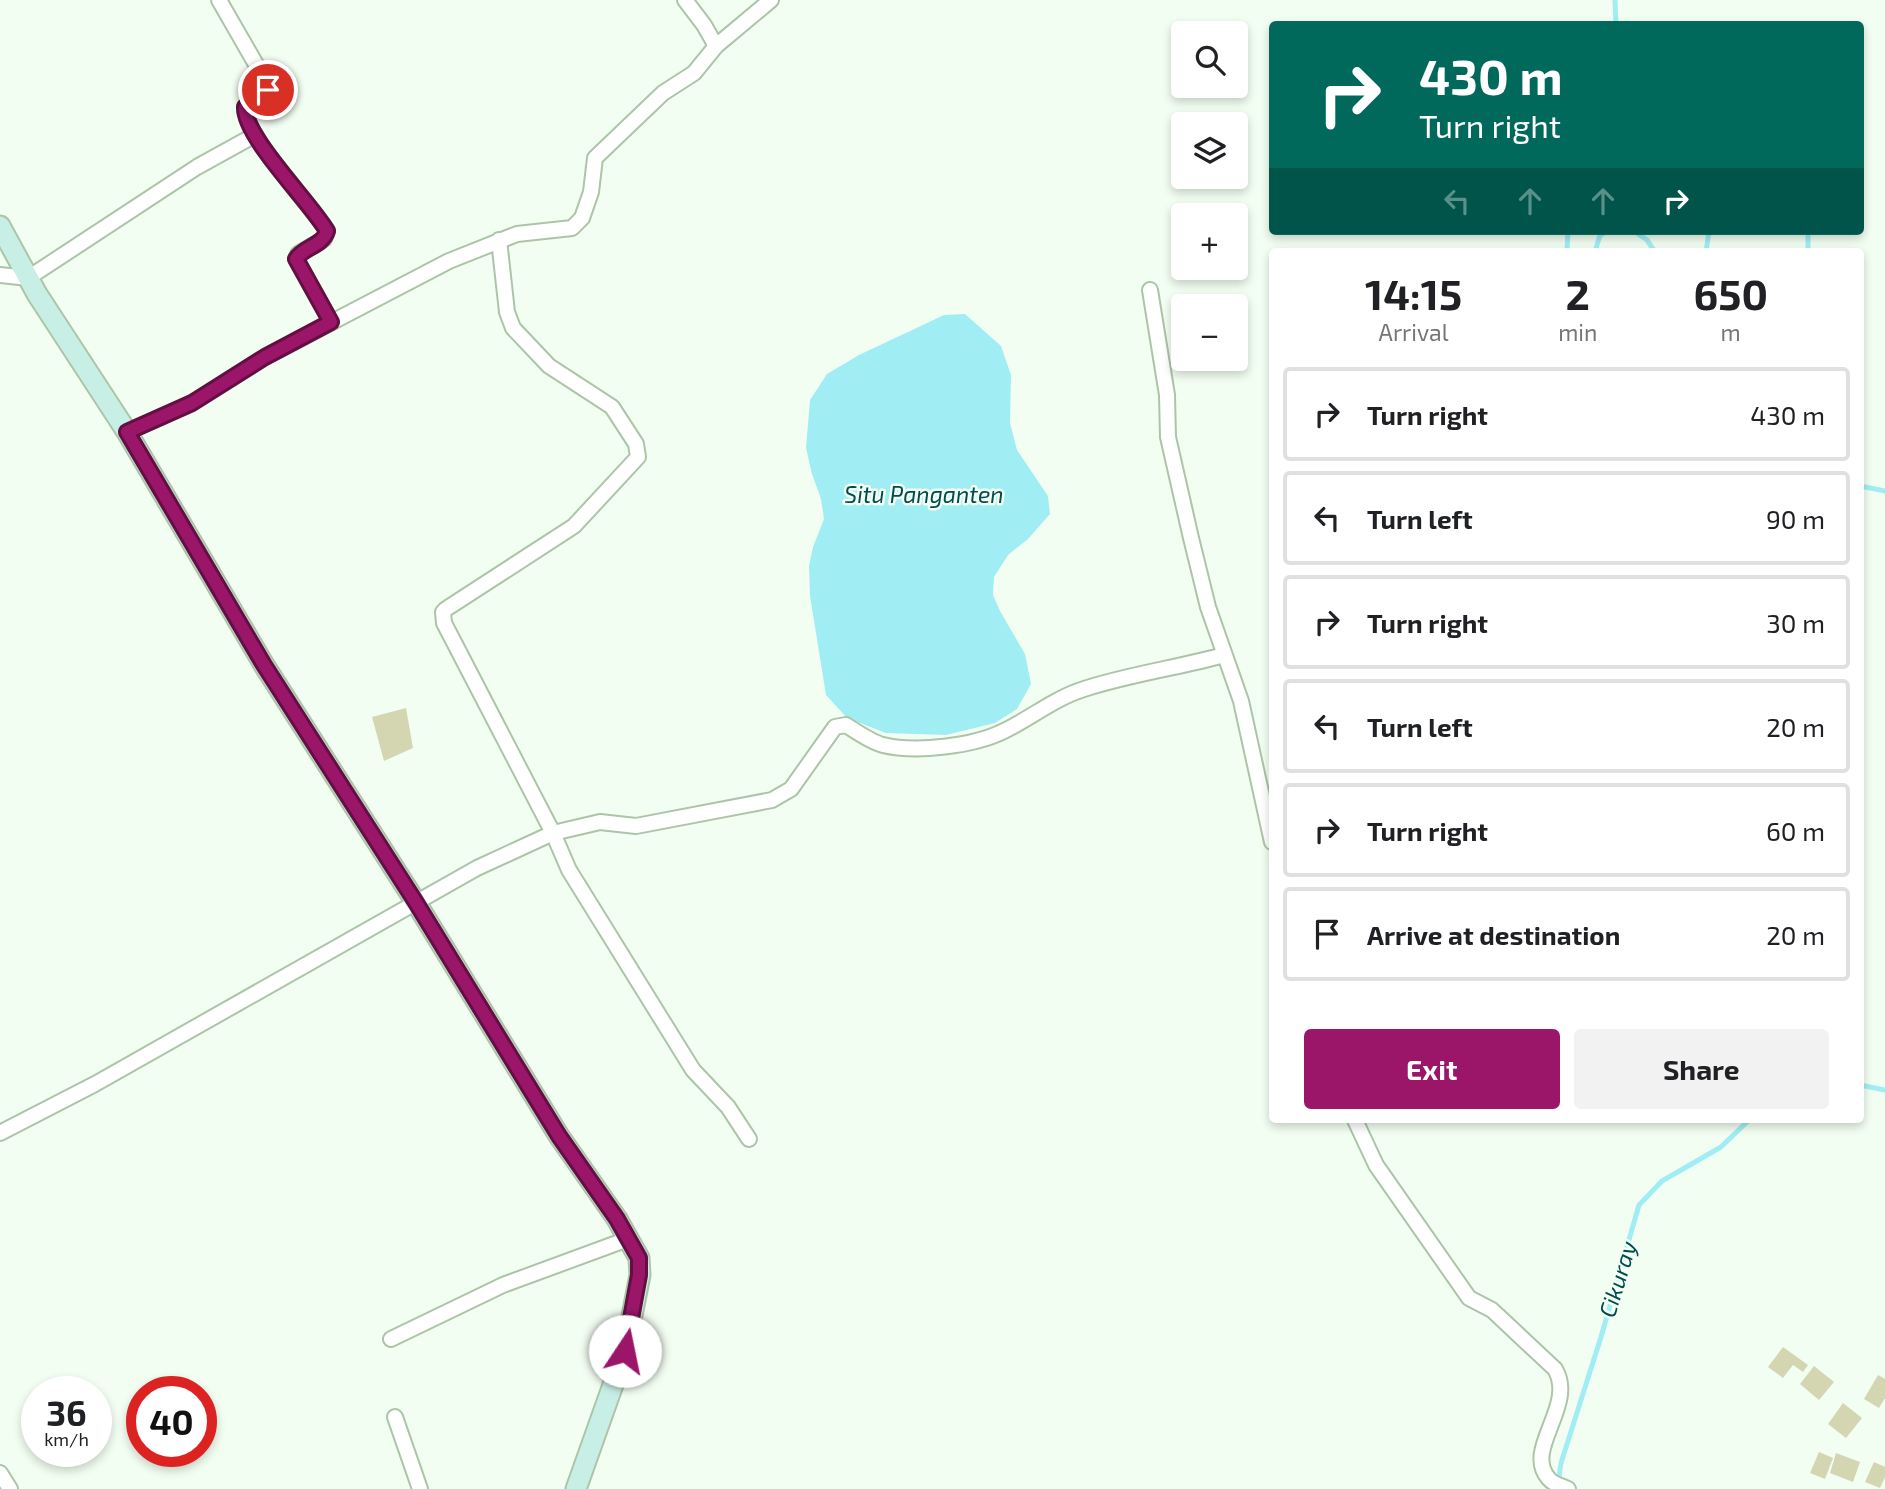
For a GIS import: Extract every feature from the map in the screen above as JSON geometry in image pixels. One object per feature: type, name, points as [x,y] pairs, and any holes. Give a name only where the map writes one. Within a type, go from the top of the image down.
[{"type":"street","points":[[219,0],[269,87],[266,93],[245,107],[246,116],[255,135],[327,231],[324,239],[298,254],[296,259],[331,322]]},
{"type":"street","points":[[685,0],[716,46]]},
{"type":"street","points":[[127,432],[192,403],[265,357],[449,261],[517,234],[572,228],[582,218],[591,192],[595,158],[663,93],[694,73],[716,46],[771,0]]},
{"type":"street","points":[[0,275],[28,278],[197,167],[255,135]]},
{"type":"street","points":[[0,226],[28,278],[127,432],[264,665],[415,901],[559,1136],[617,1219],[639,1258],[640,1269],[625,1351],[576,1489]]},
{"type":"street","points":[[499,240],[507,312],[513,328],[550,366],[612,407],[638,451],[634,463],[574,526],[443,612],[444,623],[553,833],[569,870],[693,1070],[733,1114],[749,1139]]},
{"type":"street","points":[[1150,290],[1167,394],[1168,437],[1208,607],[1241,701],[1269,828]]},
{"type":"street","points":[[0,1133],[107,1077],[415,901],[477,868],[553,833],[600,822],[636,826],[772,800],[790,789],[839,725],[882,745],[936,748],[1002,732],[1055,701],[1082,690],[1224,655]]},
{"type":"street","points":[[1356,1123],[1376,1165],[1469,1298],[1496,1313],[1555,1369],[1560,1377],[1562,1395],[1543,1451],[1544,1471],[1550,1480],[1568,1489]]},
{"type":"street","points":[[391,1339],[503,1285],[628,1240]]},
{"type":"street","points":[[395,1417],[420,1489]]},
{"type":"street","points":[[0,1473],[10,1489]]},
{"type":"water","name":"Situ Panganten","points":[[965,314],[1001,346],[1011,375],[1010,423],[1017,450],[1048,496],[1050,514],[1028,539],[1008,555],[994,577],[993,595],[1025,654],[1031,684],[1017,709],[995,723],[946,735],[886,733],[847,718],[826,695],[810,596],[809,566],[824,519],[806,448],[810,400],[827,374],[859,355],[944,315]]},
{"type":"building","points":[[406,708],[413,748],[384,761],[372,717]]},
{"type":"building","points":[[1783,1347],[1808,1365],[1803,1372],[1793,1365],[1783,1378],[1768,1367]]},
{"type":"building","points":[[1814,1366],[1834,1382],[1819,1400],[1800,1384]]},
{"type":"building","points":[[1878,1375],[1885,1379],[1885,1398],[1879,1408],[1864,1399]]},
{"type":"building","points":[[1843,1403],[1862,1418],[1846,1438],[1828,1424]]},
{"type":"building","points":[[1819,1452],[1833,1458],[1825,1479],[1810,1473]]},
{"type":"building","points":[[1836,1453],[1860,1462],[1853,1482],[1830,1473]]},
{"type":"building","points":[[1874,1462],[1885,1467],[1885,1477],[1880,1488],[1865,1482]]},
{"type":"waterway","name":"Cikuray","points":[[1615,0],[1616,21]]},
{"type":"waterway","name":"Cikuray","points":[[1567,248],[1568,235]]},
{"type":"waterway","name":"Cikuray","points":[[1596,248],[1600,235]]},
{"type":"waterway","name":"Cikuray","points":[[1640,235],[1652,248]]},
{"type":"waterway","name":"Cikuray","points":[[1707,248],[1708,235]]},
{"type":"waterway","name":"Cikuray","points":[[1808,235],[1808,248]]},
{"type":"waterway","name":"Cikuray","points":[[1864,487],[1885,491]]},
{"type":"waterway","name":"Cikuray","points":[[1864,1086],[1885,1090]]},
{"type":"waterway","name":"Cikuray","points":[[1558,1484],[1561,1463],[1639,1205],[1662,1181],[1721,1147],[1746,1123]]},
{"type":"route","points":[[268,90],[245,107],[246,116],[255,135],[327,231],[324,239],[298,254],[296,259],[331,322],[265,357],[192,403],[127,432],[264,665],[415,901],[559,1136],[617,1219],[636,1253],[640,1263],[639,1275],[625,1351]]}]
